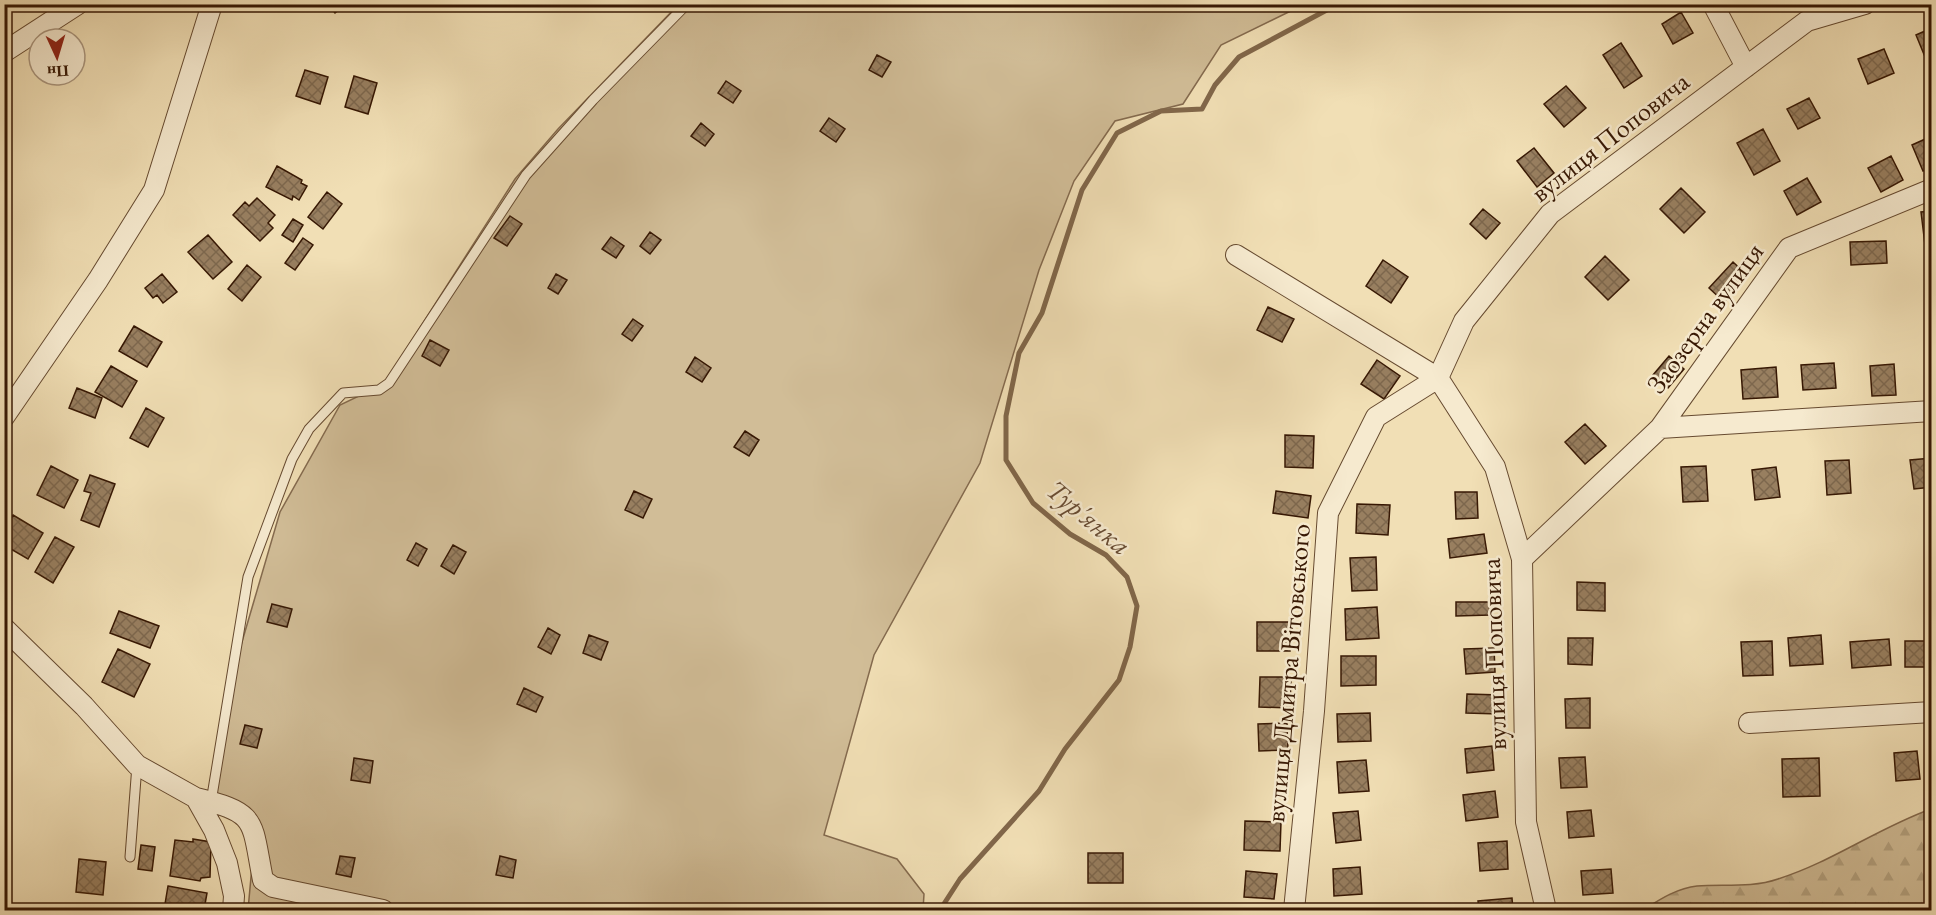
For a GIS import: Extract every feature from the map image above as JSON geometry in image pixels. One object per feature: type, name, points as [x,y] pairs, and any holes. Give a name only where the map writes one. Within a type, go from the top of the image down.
[{"type":"street","points":[[4,52],[78,4]]},
{"type":"street","points":[[4,417],[98,280],[154,190],[212,4]]},
{"type":"street","points":[[1713,4],[1746,67]]},
{"type":"street","name":"вулиця Поповича","points":[[1438,378],[1464,321],[1550,214],[1807,21],[1865,4]]},
{"type":"street","name":"Заозерна вулиця","points":[[1522,559],[1660,428],[1789,248],[1932,189]]},
{"type":"street","name":"вулиця Поповича","points":[[1236,255],[1438,378],[1495,467],[1522,559],[1526,822],[1546,910]]},
{"type":"street","name":"вулиця Дмитра Вітовського","points":[[1294,910],[1314,711],[1328,513],[1376,417],[1438,378]]},
{"type":"street","points":[[1660,428],[1932,411]]},
{"type":"street","points":[[4,628],[84,706],[137,765],[203,800],[231,806],[247,816],[253,831],[263,879],[273,887],[383,910]]},
{"type":"street","points":[[1749,723],[1932,712]]},
{"type":"street","points":[[203,800],[227,863],[234,896],[233,910]]},
{"type":"lane","points":[[203,800],[248,577],[292,459],[309,429],[343,393],[379,390],[389,383],[526,175],[593,100],[687,4]]},
{"type":"lane","points":[[130,857],[137,765]]},
{"type":"green space","points":[[678,5],[1303,5],[1221,45],[1183,104],[1115,121],[1074,181],[1039,270],[980,463],[874,655],[824,835],[897,859],[924,894],[923,910],[248,910],[253,855],[238,818],[206,805],[232,676],[280,512],[340,405],[384,384],[515,179],[558,129]]},
{"type":"green space","points":[[1931,809],[1931,910],[1643,910],[1668,895],[1690,887],[1748,885],[1768,882],[1798,872]]},
{"type":"building","points":[[328,4],[346,4],[335,13]]},
{"type":"building","points":[[1681,12],[1693,33],[1673,44],[1662,24]]},
{"type":"building","points":[[1932,28],[1932,63],[1928,64],[1916,35]]},
{"type":"building","points":[[1621,43],[1642,76],[1624,88],[1603,55]]},
{"type":"building","points":[[1884,49],[1894,73],[1868,84],[1858,59]]},
{"type":"building","points":[[877,55],[891,62],[882,77],[869,70]]},
{"type":"building","points":[[305,70],[328,77],[320,104],[296,96]]},
{"type":"building","points":[[354,76],[377,83],[368,114],[345,107]]},
{"type":"building","points":[[726,81],[741,91],[733,103],[718,93]]},
{"type":"building","points":[[1566,86],[1586,108],[1564,127],[1544,104]]},
{"type":"building","points":[[1809,98],[1820,118],[1798,129],[1787,109]]},
{"type":"building","points":[[829,118],[845,129],[836,142],[820,131]]},
{"type":"building","points":[[701,123],[714,134],[705,146],[691,136]]},
{"type":"building","points":[[1763,129],[1780,161],[1754,175],[1737,143]]},
{"type":"building","points":[[1932,136],[1932,167],[1923,171],[1912,145]]},
{"type":"building","points":[[1534,148],[1554,173],[1537,187],[1517,161]]},
{"type":"building","points":[[1891,156],[1903,180],[1881,192],[1868,168]]},
{"type":"building","points":[[277,166],[302,180],[301,183],[307,186],[299,200],[293,196],[292,200],[266,187]]},
{"type":"building","points":[[1807,178],[1821,202],[1797,215],[1784,191]]},
{"type":"building","points":[[1681,188],[1705,212],[1684,233],[1660,209]]},
{"type":"building","points":[[327,192],[342,204],[323,229],[308,217]]},
{"type":"building","points":[[257,198],[275,215],[268,223],[273,228],[260,241],[233,215],[245,202],[249,206]]},
{"type":"building","points":[[1483,209],[1500,223],[1486,239],[1470,224]]},
{"type":"building","points":[[1932,211],[1932,244],[1925,245],[1921,212]]},
{"type":"building","points":[[510,216],[522,224],[507,246],[494,238]]},
{"type":"building","points":[[293,219],[303,225],[293,242],[282,235]]},
{"type":"building","points":[[650,232],[661,240],[650,254],[640,246]]},
{"type":"building","points":[[208,235],[232,262],[213,279],[188,252]]},
{"type":"building","points":[[611,237],[624,246],[616,258],[602,249]]},
{"type":"building","points":[[303,238],[313,245],[295,270],[285,263]]},
{"type":"building","points":[[1886,241],[1887,263],[1851,265],[1850,242]]},
{"type":"building","points":[[1605,256],[1629,280],[1608,300],[1585,277]]},
{"type":"building","points":[[1383,260],[1408,277],[1391,303],[1366,286]]},
{"type":"building","points":[[1733,262],[1748,276],[1724,302],[1709,288]]},
{"type":"building","points":[[247,265],[261,277],[242,301],[228,289]]},
{"type":"building","points":[[162,274],[177,292],[163,303],[157,295],[153,298],[145,288]]},
{"type":"building","points":[[556,274],[567,280],[558,294],[548,288]]},
{"type":"building","points":[[1268,307],[1294,319],[1282,342],[1257,330]]},
{"type":"building","points":[[633,319],[643,326],[632,341],[622,334]]},
{"type":"building","points":[[134,326],[162,342],[147,367],[119,351]]},
{"type":"building","points":[[430,340],[449,350],[440,366],[422,356]]},
{"type":"building","points":[[1669,356],[1684,369],[1668,388],[1653,375]]},
{"type":"building","points":[[695,357],[711,368],[702,382],[686,372]]},
{"type":"building","points":[[1377,360],[1400,376],[1384,399],[1361,384]]},
{"type":"building","points":[[1834,363],[1836,388],[1803,390],[1801,365]]},
{"type":"building","points":[[1894,364],[1896,395],[1872,396],[1870,366]]},
{"type":"building","points":[[111,366],[137,381],[122,407],[95,392]]},
{"type":"building","points":[[1776,367],[1778,397],[1743,399],[1741,370]]},
{"type":"building","points":[[77,388],[102,398],[95,418],[69,408]]},
{"type":"building","points":[[146,408],[164,418],[148,447],[130,438]]},
{"type":"building","points":[[1585,424],[1606,446],[1585,464],[1565,442]]},
{"type":"building","points":[[745,431],[759,440],[749,456],[734,447]]},
{"type":"building","points":[[1285,435],[1314,436],[1313,468],[1285,467]]},
{"type":"building","points":[[1932,458],[1932,487],[1914,489],[1910,460]]},
{"type":"building","points":[[1849,460],[1851,493],[1827,495],[1825,461]]},
{"type":"building","points":[[51,466],[78,480],[64,508],[37,495]]},
{"type":"building","points":[[1706,466],[1708,501],[1683,502],[1681,467]]},
{"type":"building","points":[[1776,467],[1780,497],[1755,500],[1752,470]]},
{"type":"building","points":[[90,475],[115,484],[99,527],[81,520],[91,493],[84,491]]},
{"type":"building","points":[[634,491],[652,499],[643,518],[625,510]]},
{"type":"building","points":[[1276,491],[1311,496],[1308,518],[1273,513]]},
{"type":"building","points":[[1455,492],[1477,492],[1478,518],[1456,519]]},
{"type":"building","points":[[1357,504],[1390,505],[1388,535],[1356,533]]},
{"type":"building","points":[[13,515],[43,533],[28,559],[4,545],[4,530]]},
{"type":"building","points":[[1484,534],[1487,553],[1450,558],[1448,539]]},
{"type":"building","points":[[55,537],[74,547],[53,583],[35,572]]},
{"type":"building","points":[[416,543],[427,549],[418,566],[407,560]]},
{"type":"building","points":[[453,545],[466,552],[454,574],[441,566]]},
{"type":"building","points":[[1376,557],[1377,590],[1352,591],[1350,558]]},
{"type":"building","points":[[1577,582],[1605,583],[1605,611],[1577,610]]},
{"type":"building","points":[[1456,602],[1489,602],[1490,615],[1456,616]]},
{"type":"building","points":[[272,604],[292,609],[287,627],[267,622]]},
{"type":"building","points":[[1377,607],[1379,638],[1346,640],[1345,609]]},
{"type":"building","points":[[119,611],[159,626],[150,648],[110,633]]},
{"type":"building","points":[[1257,622],[1290,622],[1290,651],[1257,651]]},
{"type":"building","points":[[548,628],[560,635],[551,654],[538,647]]},
{"type":"building","points":[[589,635],[608,642],[601,660],[583,653]]},
{"type":"building","points":[[1821,635],[1823,664],[1790,666],[1788,638]]},
{"type":"building","points":[[1568,638],[1593,638],[1592,665],[1568,664]]},
{"type":"building","points":[[1889,639],[1891,665],[1852,668],[1850,642]]},
{"type":"building","points":[[1772,641],[1773,675],[1743,676],[1741,642]]},
{"type":"building","points":[[1905,641],[1932,641],[1932,667],[1905,667]]},
{"type":"building","points":[[1494,648],[1495,672],[1466,674],[1464,649]]},
{"type":"building","points":[[118,649],[150,664],[134,697],[102,682]]},
{"type":"building","points":[[1341,656],[1376,656],[1376,685],[1341,686]]},
{"type":"building","points":[[1260,677],[1291,677],[1290,708],[1259,707]]},
{"type":"building","points":[[524,688],[543,697],[536,712],[517,704]]},
{"type":"building","points":[[1467,694],[1500,695],[1499,714],[1466,713]]},
{"type":"building","points":[[1590,698],[1590,728],[1566,728],[1565,699]]},
{"type":"building","points":[[1370,713],[1371,741],[1338,742],[1337,714]]},
{"type":"building","points":[[1287,723],[1288,750],[1259,751],[1258,724]]},
{"type":"building","points":[[245,725],[262,729],[257,748],[240,744]]},
{"type":"building","points":[[1492,746],[1494,770],[1467,773],[1465,749]]},
{"type":"building","points":[[1917,751],[1920,779],[1896,781],[1894,753]]},
{"type":"building","points":[[1585,757],[1587,787],[1561,788],[1559,758]]},
{"type":"building","points":[[354,758],[373,761],[370,783],[351,780]]},
{"type":"building","points":[[1819,758],[1820,796],[1783,797],[1782,759]]},
{"type":"building","points":[[1366,760],[1369,791],[1339,793],[1337,762]]},
{"type":"building","points":[[1495,791],[1498,817],[1466,821],[1463,795]]},
{"type":"building","points":[[1591,810],[1594,836],[1569,838],[1567,812]]},
{"type":"building","points":[[1358,811],[1361,840],[1336,843],[1333,813]]},
{"type":"building","points":[[1245,821],[1281,822],[1280,851],[1244,850]]},
{"type":"building","points":[[193,839],[211,842],[210,877],[201,878],[200,881],[170,876],[175,840],[193,842]]},
{"type":"building","points":[[1507,841],[1508,869],[1480,871],[1478,843]]},
{"type":"building","points":[[141,845],[155,847],[152,871],[138,869]]},
{"type":"building","points":[[1088,853],[1123,853],[1123,883],[1088,883]]},
{"type":"building","points":[[340,856],[355,858],[351,877],[336,874]]},
{"type":"building","points":[[500,856],[516,860],[513,878],[496,875]]},
{"type":"building","points":[[79,859],[106,862],[103,895],[76,892]]},
{"type":"building","points":[[1360,867],[1362,894],[1334,896],[1333,869]]},
{"type":"building","points":[[1611,869],[1613,893],[1583,895],[1581,871]]},
{"type":"building","points":[[1246,871],[1277,874],[1274,899],[1244,897]]},
{"type":"building","points":[[168,886],[207,893],[204,910],[164,910]]},
{"type":"building","points":[[1512,898],[1513,910],[1479,910],[1478,901]]},
{"type":"waterway","name":"Тур'янка","points":[[940,910],[960,879],[1039,791],[1065,749],[1119,680],[1130,647],[1137,606],[1127,577],[1106,555],[1070,534],[1033,503],[1006,460],[1006,416],[1019,353],[1042,313],[1082,190],[1117,133],[1161,111],[1202,109],[1215,85],[1239,57],[1338,4]]}]
